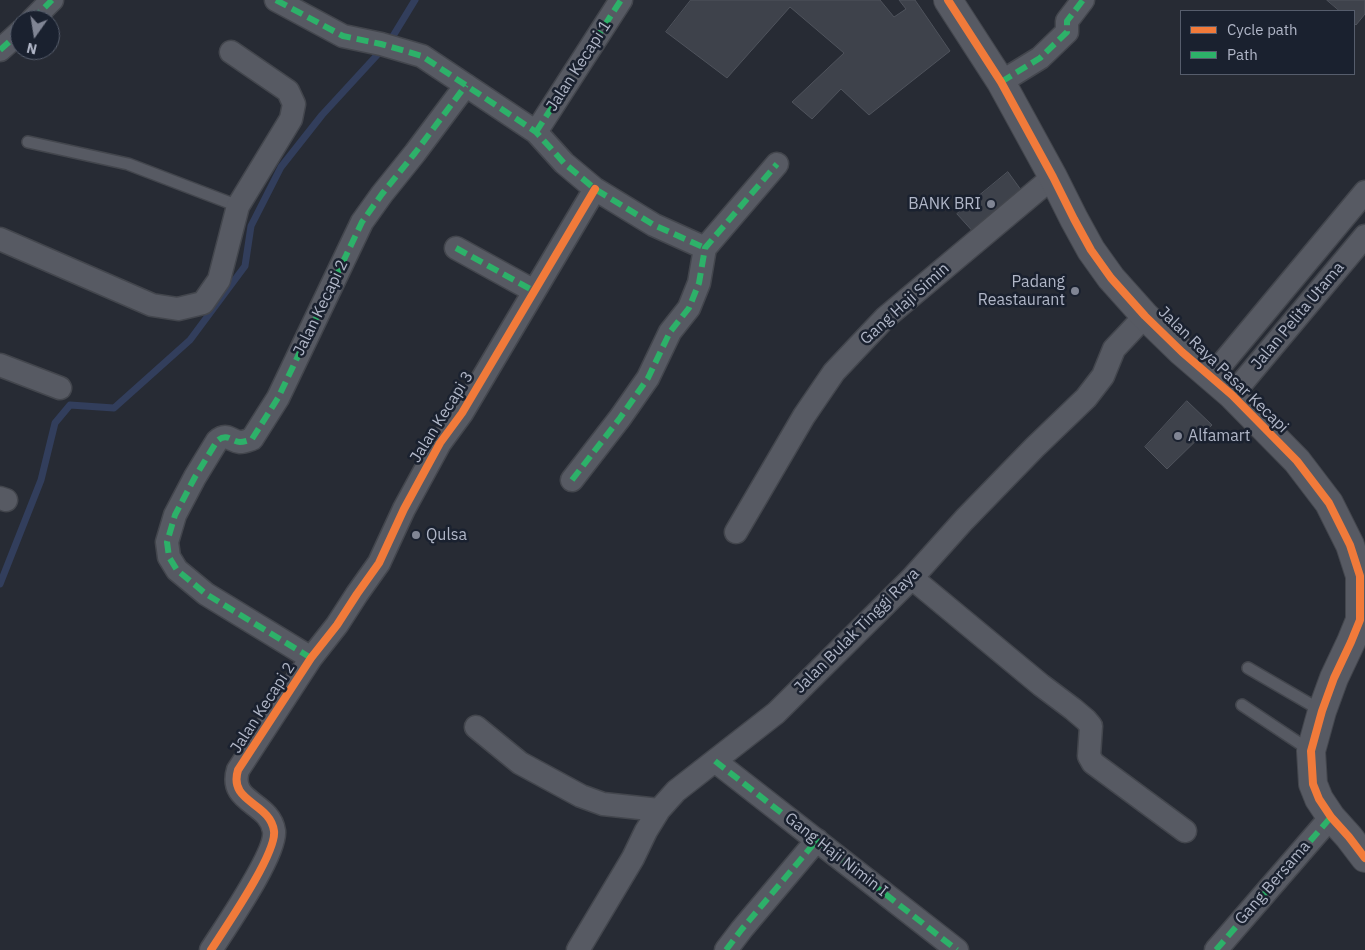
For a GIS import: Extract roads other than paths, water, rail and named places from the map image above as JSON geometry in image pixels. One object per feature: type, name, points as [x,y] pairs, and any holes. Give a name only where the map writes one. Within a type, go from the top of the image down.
[{"type":"street","points":[[42,10],[52,0]]},
{"type":"street","points":[[276,0],[343,36],[388,45],[422,56],[536,132],[564,163],[595,189],[654,225],[705,248]]},
{"type":"street","name":"Jalan Kecapi 1","points":[[536,132],[621,0]]},
{"type":"street","name":"Jalan Raya Pasar Kecapi","points":[[948,0],[1001,82],[1074,219],[1111,278],[1145,316],[1182,352],[1232,395],[1297,461],[1329,503],[1350,546],[1360,576],[1362,622],[1334,678],[1310,751],[1314,784],[1319,799],[1331,817],[1365,858]]},
{"type":"street","points":[[1001,82],[1040,58],[1067,32],[1067,21],[1082,0]]},
{"type":"street","points":[[0,50],[10,41]]},
{"type":"street","points":[[0,239],[152,305],[178,309],[203,303],[219,280],[238,206],[291,119],[294,104],[288,91],[231,52]]},
{"type":"street","name":"Jalan Kecapi 2","points":[[211,950],[266,862],[275,833],[272,824],[265,814],[239,792],[236,784],[238,770],[312,658],[206,594],[177,570],[169,557],[167,542],[175,516],[195,477],[217,441],[227,437],[239,442],[247,441],[252,439],[258,430],[278,398],[362,222],[466,85]]},
{"type":"street","points":[[572,480],[648,378],[670,332],[688,308],[699,282],[705,248],[776,164]]},
{"type":"street","name":"Gang Haji Simin","points":[[736,532],[804,416],[834,372],[885,318],[1053,177]]},
{"type":"street","name":"Jalan Kecapi 3","points":[[312,658],[379,563],[404,509],[440,443],[462,413],[595,189]]},
{"type":"street","points":[[1211,377],[1365,192]]},
{"type":"street","points":[[1347,215],[1365,229]]},
{"type":"street","name":"Jalan Pelita Utama","points":[[1232,395],[1365,236]]},
{"type":"street","points":[[456,248],[534,291]]},
{"type":"street","name":"Jalan Bulak Tinggi Raya","points":[[578,950],[633,858],[659,810],[676,791],[776,713],[912,578],[970,513],[1035,446],[1086,398],[1103,376],[1114,349],[1145,316]]},
{"type":"street","points":[[0,365],[60,388]]},
{"type":"street","points":[[912,578],[1086,720],[1091,726],[1089,756],[1093,763],[1185,831]]},
{"type":"street","points":[[476,727],[520,764],[581,796],[603,804],[659,810]]},
{"type":"street","name":"Gang Haji Nimin I","points":[[715,761],[957,950]]},
{"type":"street","name":"Gang Bersama","points":[[1216,950],[1331,817]]},
{"type":"street","points":[[726,950],[817,840]]},
{"type":"lane","points":[[28,142],[128,164],[238,206]]},
{"type":"lane","points":[[1248,668],[1322,712]]},
{"type":"lane","points":[[1242,704],[1310,751]]},
{"type":"waterway","points":[[0,584],[41,480],[55,423],[70,405],[114,408],[190,340],[245,266],[251,226],[281,167],[322,115],[390,41],[415,0]]},
{"type":"place","name":"BANK BRI","points":[[991,204]]},
{"type":"place","name":"Padang Reastaurant","points":[[1075,291]]},
{"type":"place","name":"Alfamart","points":[[1178,436]]},
{"type":"place","name":"Qulsa","points":[[416,535]]}]
